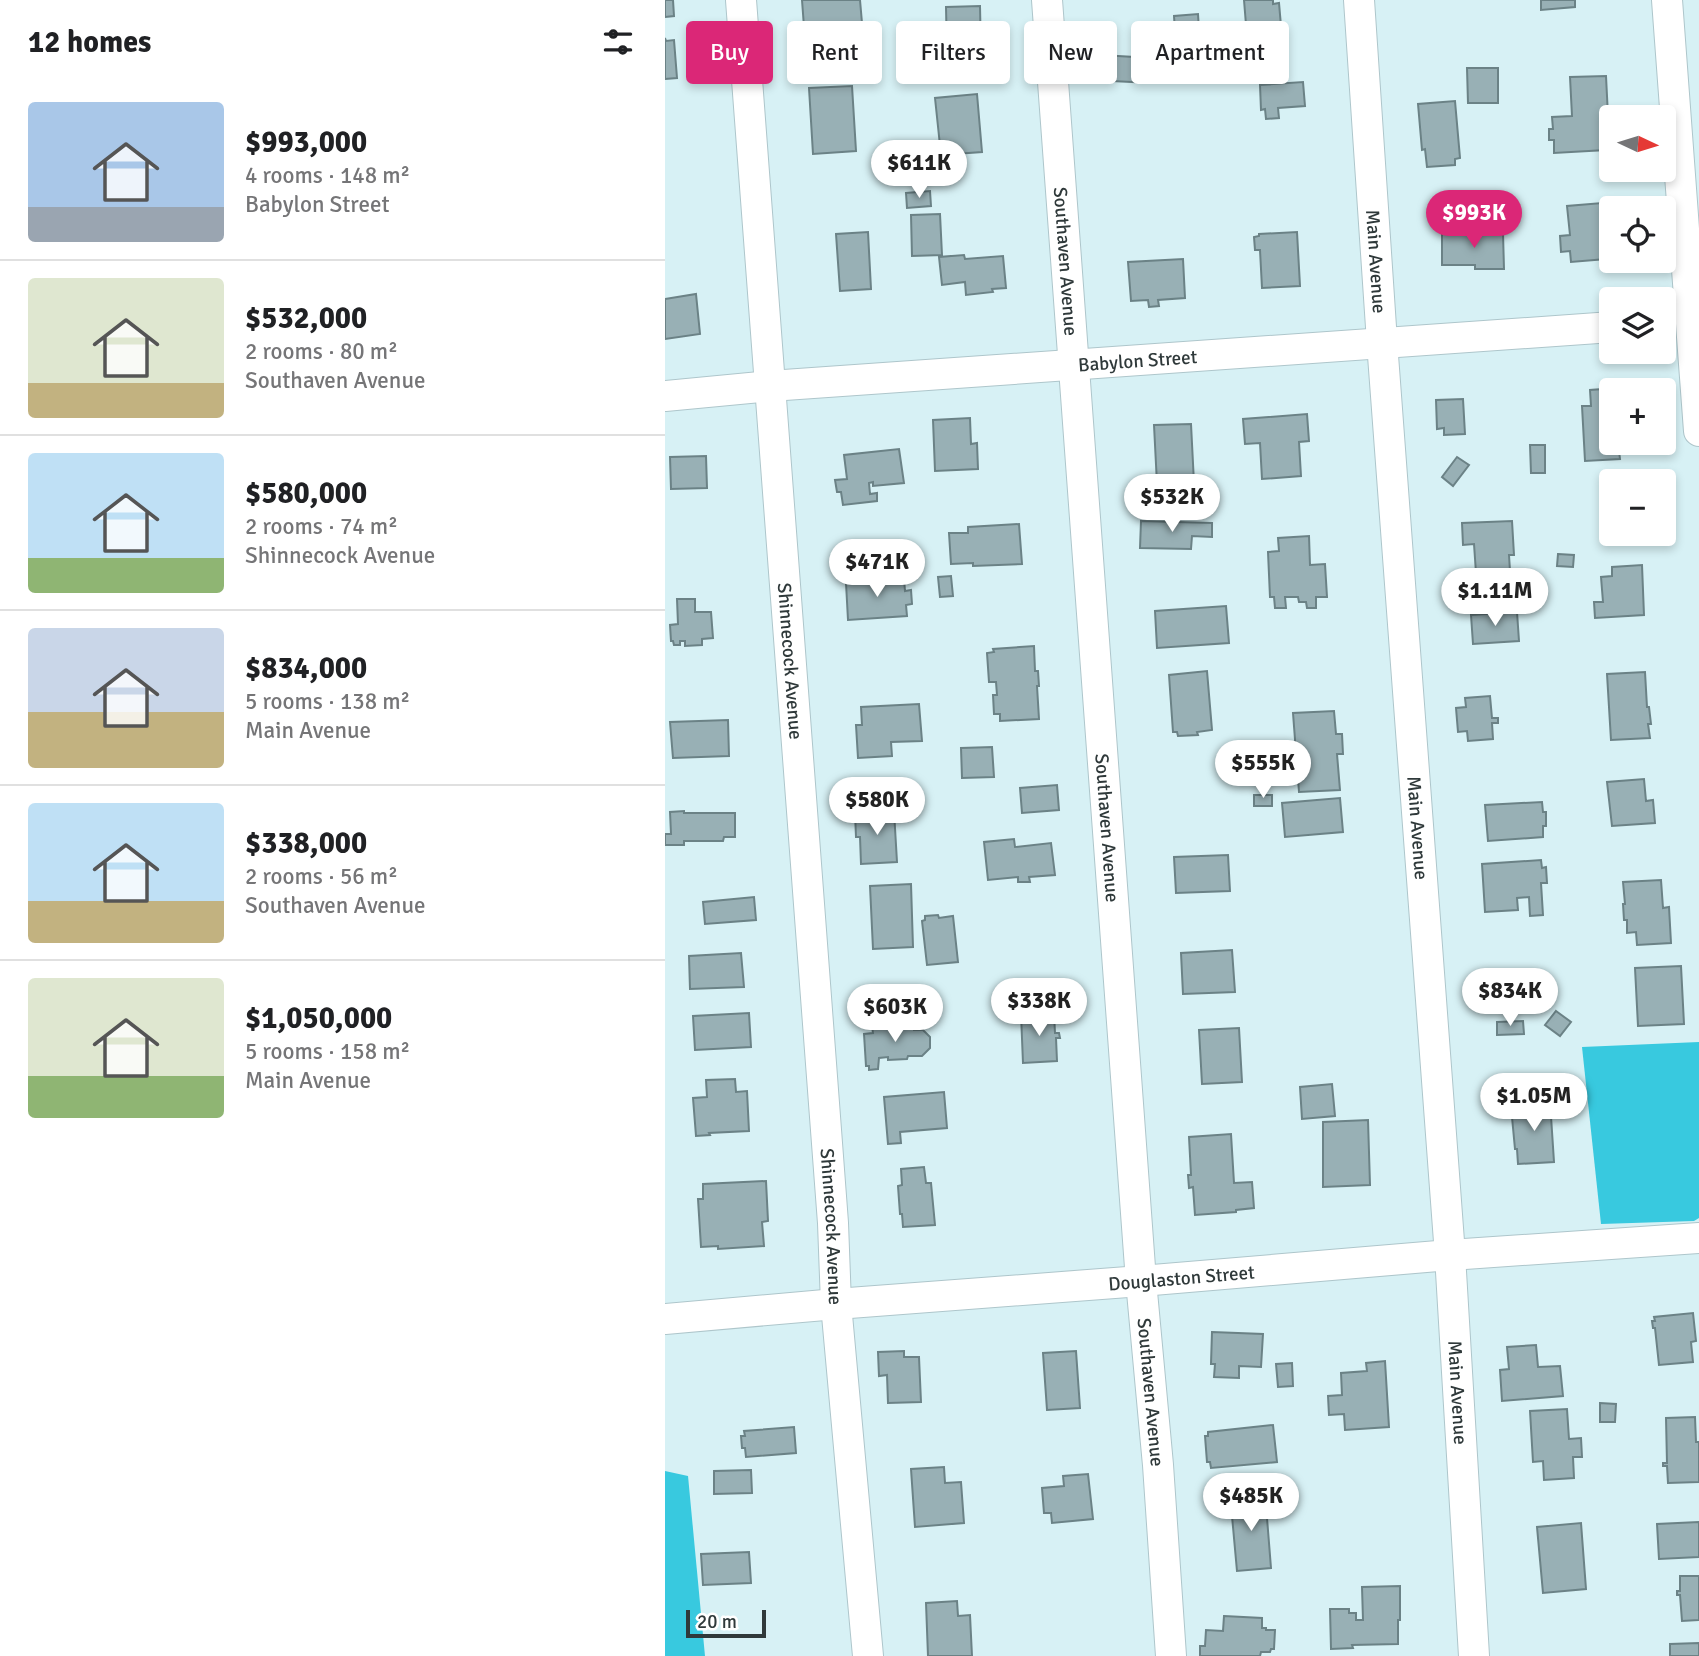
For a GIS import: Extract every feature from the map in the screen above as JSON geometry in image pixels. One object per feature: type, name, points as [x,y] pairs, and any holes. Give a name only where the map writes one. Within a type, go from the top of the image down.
[{"type":"street","name":"Shinnecock Avenue","points":[[741,0],[833,1223],[836,1304],[869,1656]]},
{"type":"street","name":"Southaven Avenue","points":[[1047,0],[1171,1656]]},
{"type":"street","name":"Main Avenue","points":[[1359,0],[1450,1255],[1474,1656]]},
{"type":"street","points":[[1667,0],[1685,322],[1699,431]]},
{"type":"street","name":"Babylon Street","points":[[665,396],[770,386],[1599,328]]},
{"type":"street","name":"Douglaston Street","points":[[665,1319],[1450,1255],[1699,1238]]},
{"type":"shaded area","points":[[1699,1042],[1699,1218],[1694,1221],[1601,1224],[1582,1047]]},
{"type":"shaded area","points":[[665,1471],[688,1476],[705,1656],[665,1656]]},
{"type":"building","points":[[665,0],[673,0],[674,16],[665,17]]},
{"type":"building","points":[[802,0],[860,0],[862,21],[804,21]]},
{"type":"building","points":[[1244,0],[1273,0],[1273,4],[1279,3],[1281,21],[1246,21]]},
{"type":"building","points":[[1541,0],[1575,0],[1575,7],[1541,10]]},
{"type":"building","points":[[980,6],[980,21],[946,21],[946,7]]},
{"type":"building","points":[[1198,14],[1198,21],[1174,21],[1174,16]]},
{"type":"building","points":[[665,38],[666,41],[674,40],[677,78],[665,79]]},
{"type":"building","points":[[1117,56],[1131,57],[1131,82],[1117,81]]},
{"type":"building","points":[[1467,68],[1498,68],[1498,103],[1468,103]]},
{"type":"building","points":[[1606,76],[1607,105],[1599,105],[1599,150],[1554,153],[1554,140],[1549,140],[1549,129],[1553,129],[1552,117],[1572,116],[1570,77]]},
{"type":"building","points":[[1303,82],[1305,106],[1278,108],[1279,118],[1266,119],[1265,109],[1261,110],[1260,85]]},
{"type":"building","points":[[852,86],[856,151],[813,154],[809,88]]},
{"type":"building","points":[[977,94],[982,152],[941,155],[935,98]]},
{"type":"building","points":[[1455,101],[1460,158],[1455,159],[1455,165],[1427,167],[1425,149],[1422,150],[1418,104]]},
{"type":"building","points":[[930,191],[931,206],[907,208],[906,193]]},
{"type":"building","points":[[1599,203],[1599,260],[1571,262],[1570,251],[1561,252],[1560,236],[1570,235],[1567,206]]},
{"type":"building","points":[[940,214],[942,255],[912,256],[911,215]]},
{"type":"building","points":[[868,232],[871,289],[840,291],[836,234]]},
{"type":"building","points":[[1297,232],[1300,286],[1262,288],[1260,250],[1255,250],[1254,237],[1259,234]]},
{"type":"building","points":[[1442,233],[1503,233],[1504,269],[1475,269],[1475,265],[1442,265]]},
{"type":"building","points":[[964,255],[965,259],[1003,256],[1006,288],[966,295],[965,282],[942,285],[939,257]]},
{"type":"building","points":[[1183,259],[1185,298],[1158,300],[1159,306],[1149,307],[1148,300],[1131,301],[1128,262]]},
{"type":"building","points":[[696,294],[700,334],[665,339],[665,299]]},
{"type":"building","points":[[1599,389],[1599,455],[1620,455],[1620,459],[1585,461],[1582,406],[1591,406],[1590,390]]},
{"type":"building","points":[[1463,399],[1465,434],[1444,435],[1444,428],[1437,429],[1436,400]]},
{"type":"building","points":[[1307,414],[1309,441],[1299,442],[1301,476],[1262,479],[1260,443],[1245,444],[1243,419]]},
{"type":"building","points":[[970,418],[971,444],[977,443],[978,469],[935,471],[933,420]]},
{"type":"building","points":[[1191,424],[1194,483],[1157,484],[1154,425]]},
{"type":"building","points":[[1530,445],[1545,445],[1545,473],[1531,473]]},
{"type":"building","points":[[899,449],[904,483],[873,486],[873,482],[869,483],[870,494],[877,493],[877,501],[843,505],[835,480],[847,479],[844,455]]},
{"type":"building","points":[[706,456],[707,488],[671,489],[670,457]]},
{"type":"building","points":[[1457,457],[1469,465],[1453,486],[1442,477]]},
{"type":"building","points":[[1141,521],[1212,523],[1212,537],[1192,536],[1191,549],[1140,548]]},
{"type":"building","points":[[1512,521],[1514,555],[1509,555],[1510,571],[1476,573],[1474,544],[1463,545],[1462,523]]},
{"type":"building","points":[[1019,524],[1022,564],[951,564],[949,533],[968,533],[968,527]]},
{"type":"building","points":[[1309,536],[1310,565],[1325,564],[1327,597],[1316,597],[1316,608],[1307,608],[1306,602],[1299,602],[1298,597],[1285,597],[1286,608],[1275,608],[1274,597],[1270,597],[1268,552],[1279,551],[1278,538]]},
{"type":"building","points":[[1558,554],[1574,555],[1573,567],[1557,566]]},
{"type":"building","points":[[1642,565],[1644,615],[1595,618],[1594,602],[1603,602],[1601,577],[1612,576],[1612,567]]},
{"type":"building","points":[[951,576],[953,596],[940,597],[938,577]]},
{"type":"building","points":[[904,579],[905,591],[911,590],[912,604],[906,605],[907,616],[848,620],[846,583]]},
{"type":"building","points":[[677,599],[695,599],[695,612],[711,612],[713,638],[702,639],[702,645],[685,646],[685,641],[680,641],[680,645],[674,645],[671,641],[670,625],[678,624]]},
{"type":"building","points":[[1226,606],[1229,643],[1157,648],[1155,611]]},
{"type":"building","points":[[1517,612],[1519,641],[1473,644],[1471,615]]},
{"type":"building","points":[[1034,646],[1035,671],[1038,671],[1039,719],[1000,721],[1000,714],[994,714],[993,695],[997,695],[996,682],[989,682],[987,653],[994,652],[993,649]]},
{"type":"building","points":[[1207,671],[1212,730],[1197,732],[1198,735],[1178,736],[1177,732],[1173,732],[1169,675]]},
{"type":"building","points":[[1645,672],[1650,738],[1611,740],[1607,674]]},
{"type":"building","points":[[1490,696],[1492,718],[1498,718],[1498,723],[1492,723],[1493,739],[1468,741],[1467,731],[1458,732],[1456,708],[1466,707],[1465,698]]},
{"type":"building","points":[[919,704],[922,741],[891,742],[892,756],[858,758],[856,725],[862,725],[861,707]]},
{"type":"building","points":[[1334,711],[1336,734],[1342,734],[1343,754],[1337,754],[1340,790],[1299,792],[1293,713]]},
{"type":"building","points":[[728,720],[729,756],[673,758],[670,722]]},
{"type":"building","points":[[992,747],[994,777],[962,778],[961,748]]},
{"type":"building","points":[[1644,779],[1646,801],[1653,800],[1655,823],[1612,826],[1607,782]]},
{"type":"building","points":[[1057,785],[1059,810],[1022,813],[1020,788]]},
{"type":"building","points":[[1254,795],[1272,795],[1272,806],[1254,806]]},
{"type":"building","points":[[1340,798],[1343,832],[1285,837],[1282,803]]},
{"type":"building","points":[[1542,802],[1543,812],[1546,812],[1543,837],[1488,841],[1485,805]]},
{"type":"building","points":[[894,811],[897,862],[861,864],[860,837],[856,837],[855,813]]},
{"type":"building","points":[[670,812],[735,813],[735,837],[724,837],[723,841],[684,841],[684,845],[665,845],[665,834],[671,834]]},
{"type":"building","points":[[1014,839],[1015,847],[1051,843],[1055,875],[1029,877],[1030,882],[1018,882],[1018,877],[988,880],[984,842]]},
{"type":"building","points":[[1228,855],[1230,891],[1176,893],[1174,857]]},
{"type":"building","points":[[1541,860],[1542,868],[1546,867],[1547,883],[1541,883],[1543,915],[1530,916],[1529,897],[1517,898],[1518,910],[1485,912],[1482,864]]},
{"type":"building","points":[[1661,880],[1663,908],[1669,907],[1671,943],[1637,945],[1636,932],[1627,933],[1627,920],[1624,920],[1623,882]]},
{"type":"building","points":[[911,884],[913,947],[873,949],[870,886]]},
{"type":"building","points":[[754,897],[756,920],[705,924],[703,902]]},
{"type":"building","points":[[938,915],[939,918],[953,916],[958,962],[927,965],[922,921],[925,916]]},
{"type":"building","points":[[1232,950],[1235,992],[1183,994],[1181,953]]},
{"type":"building","points":[[741,953],[744,987],[690,989],[689,956]]},
{"type":"building","points":[[1681,966],[1684,1024],[1638,1026],[1635,968]]},
{"type":"building","points":[[1500,982],[1532,982],[1532,1013],[1500,1013]]},
{"type":"building","points":[[1556,1011],[1571,1022],[1560,1036],[1545,1025]]},
{"type":"building","points":[[749,1013],[751,1047],[695,1050],[693,1016]]},
{"type":"building","points":[[1054,1013],[1055,1033],[1059,1033],[1060,1038],[1056,1038],[1057,1061],[1023,1063],[1021,1014]]},
{"type":"building","points":[[1523,1021],[1524,1034],[1497,1035],[1497,1022]]},
{"type":"building","points":[[914,1024],[914,1030],[923,1030],[930,1037],[930,1048],[922,1056],[908,1056],[907,1059],[879,1058],[878,1069],[869,1070],[869,1066],[866,1066],[864,1034],[873,1033],[872,1026]]},
{"type":"building","points":[[1239,1028],[1242,1082],[1202,1084],[1199,1030]]},
{"type":"building","points":[[735,1079],[736,1092],[747,1091],[749,1131],[696,1136],[693,1098],[707,1097],[706,1080]]},
{"type":"building","points":[[1332,1084],[1335,1116],[1302,1119],[1300,1087]]},
{"type":"building","points":[[944,1092],[947,1128],[900,1132],[901,1143],[888,1144],[884,1097]]},
{"type":"building","points":[[1550,1101],[1554,1162],[1518,1164],[1512,1117],[1520,1117],[1520,1103]]},
{"type":"building","points":[[1368,1120],[1370,1185],[1323,1187],[1323,1122]]},
{"type":"building","points":[[1231,1134],[1234,1183],[1252,1182],[1254,1208],[1195,1215],[1193,1187],[1189,1188],[1188,1175],[1191,1175],[1189,1137]]},
{"type":"building","points":[[924,1167],[926,1183],[931,1183],[935,1225],[903,1227],[898,1186],[902,1185],[901,1169]]},
{"type":"building","points":[[766,1181],[768,1221],[762,1222],[764,1246],[718,1249],[718,1246],[701,1247],[698,1199],[703,1199],[703,1184]]},
{"type":"building","points":[[1693,1313],[1696,1341],[1691,1342],[1693,1362],[1659,1365],[1652,1321],[1655,1321],[1654,1317]]},
{"type":"building","points":[[1212,1332],[1263,1334],[1261,1367],[1239,1366],[1239,1378],[1214,1377],[1215,1364],[1211,1364]]},
{"type":"building","points":[[1536,1345],[1538,1367],[1560,1366],[1563,1396],[1502,1401],[1500,1370],[1509,1369],[1507,1347]]},
{"type":"building","points":[[904,1351],[904,1357],[919,1357],[921,1402],[888,1403],[887,1375],[879,1376],[878,1352]]},
{"type":"building","points":[[1076,1351],[1080,1408],[1047,1410],[1043,1353]]},
{"type":"building","points":[[1385,1361],[1389,1427],[1345,1430],[1344,1414],[1329,1415],[1328,1396],[1342,1395],[1341,1373],[1367,1371],[1366,1363]]},
{"type":"building","points":[[1292,1363],[1293,1386],[1278,1387],[1276,1364]]},
{"type":"building","points":[[1600,1403],[1616,1404],[1615,1422],[1600,1422]]},
{"type":"building","points":[[1567,1409],[1569,1439],[1581,1438],[1582,1457],[1573,1457],[1574,1478],[1544,1480],[1543,1461],[1533,1462],[1530,1411]]},
{"type":"building","points":[[1695,1417],[1696,1442],[1699,1442],[1699,1482],[1668,1483],[1667,1466],[1663,1466],[1663,1463],[1667,1463],[1666,1418]]},
{"type":"building","points":[[1273,1425],[1277,1462],[1211,1468],[1210,1462],[1207,1462],[1205,1436],[1208,1436],[1208,1432]]},
{"type":"building","points":[[794,1427],[796,1453],[746,1457],[741,1436],[745,1436],[744,1431]]},
{"type":"building","points":[[944,1467],[945,1483],[961,1482],[964,1523],[915,1527],[911,1469]]},
{"type":"building","points":[[751,1470],[752,1493],[714,1494],[714,1471]]},
{"type":"building","points":[[1088,1474],[1093,1519],[1052,1523],[1051,1513],[1044,1513],[1042,1488],[1064,1486],[1063,1476]]},
{"type":"building","points":[[1265,1493],[1271,1568],[1237,1571],[1232,1516],[1237,1516],[1235,1496]]},
{"type":"building","points":[[1699,1522],[1699,1557],[1659,1559],[1657,1524]]},
{"type":"building","points":[[1581,1523],[1586,1589],[1543,1593],[1537,1527]]},
{"type":"building","points":[[749,1552],[751,1583],[703,1585],[701,1554]]},
{"type":"building","points":[[1680,1576],[1699,1576],[1699,1620],[1682,1621],[1680,1595],[1677,1595],[1677,1591],[1680,1591]]},
{"type":"building","points":[[1400,1586],[1398,1644],[1352,1645],[1353,1648],[1331,1649],[1330,1609],[1349,1609],[1349,1613],[1356,1613],[1356,1620],[1363,1620],[1362,1587]]},
{"type":"building","points":[[957,1601],[958,1616],[970,1615],[972,1656],[928,1656],[926,1603]]},
{"type":"building","points":[[1224,1616],[1262,1618],[1262,1628],[1275,1630],[1274,1649],[1261,1652],[1260,1656],[1200,1656],[1200,1646],[1205,1646],[1206,1630],[1223,1631]]},
{"type":"building","points":[[1699,1643],[1699,1656],[1670,1656],[1670,1644]]}]
